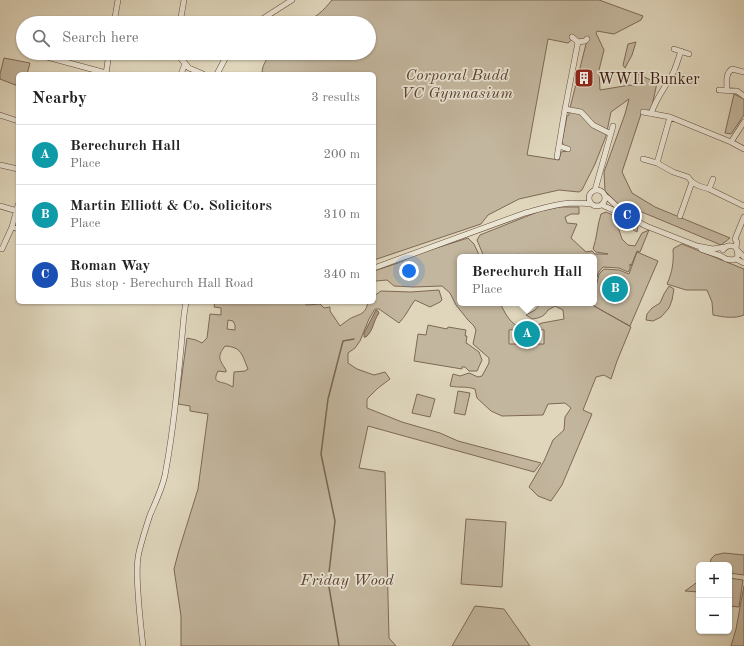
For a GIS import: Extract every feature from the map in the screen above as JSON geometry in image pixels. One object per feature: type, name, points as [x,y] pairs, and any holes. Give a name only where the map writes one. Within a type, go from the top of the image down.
[{"type":"street","points":[[115,16],[118,0]]},
{"type":"street","points":[[181,16],[184,0]]},
{"type":"street","points":[[267,16],[292,0]]},
{"type":"street","points":[[572,37],[578,42],[588,39]]},
{"type":"street","points":[[557,157],[578,42]]},
{"type":"street","points":[[674,49],[689,54]]},
{"type":"street","points":[[651,114],[659,94],[672,74],[681,51]]},
{"type":"street","points":[[57,60],[99,72]]},
{"type":"street","points":[[106,72],[108,60]]},
{"type":"street","points":[[182,60],[189,68],[198,72]]},
{"type":"street","points":[[218,72],[224,60]]},
{"type":"street","points":[[182,72],[185,64]]},
{"type":"street","points":[[727,89],[728,73],[730,70],[732,69],[744,72]]},
{"type":"street","points":[[719,90],[727,89],[736,91],[744,96]]},
{"type":"street","points":[[565,109],[580,112],[593,125],[611,134]]},
{"type":"street","points":[[643,112],[670,117],[731,142],[744,149]]},
{"type":"street","points":[[0,115],[16,120]]},
{"type":"street","points":[[657,163],[670,117]]},
{"type":"street","points":[[731,142],[744,122]]},
{"type":"street","points":[[572,203],[589,197],[595,190],[613,126]]},
{"type":"street","points":[[559,146],[568,148]]},
{"type":"street","points":[[643,159],[657,163],[673,172],[688,177],[692,182],[699,186],[709,189],[744,206]]},
{"type":"street","points":[[0,165],[16,169]]},
{"type":"street","points":[[709,189],[713,179]]},
{"type":"street","points":[[680,216],[692,182]]},
{"type":"street","points":[[595,190],[600,191],[625,215]]},
{"type":"street","points":[[603,204],[605,196]]},
{"type":"street","points":[[589,197],[590,204]]},
{"type":"street","points":[[376,267],[525,213],[549,206],[572,203],[597,206],[603,204]]},
{"type":"street","points":[[603,204],[604,206],[646,226],[697,246],[713,249],[732,246],[744,257]]},
{"type":"street","points":[[0,206],[16,211]]},
{"type":"street","points":[[2,249],[16,214]]},
{"type":"street","points":[[724,257],[723,253],[732,240],[735,239],[744,217]]},
{"type":"street","points":[[12,227],[16,228]]},
{"type":"street","points":[[735,239],[738,255],[736,259]]},
{"type":"street","points":[[697,246],[726,259],[736,259],[744,263]]},
{"type":"street","points":[[143,646],[136,577],[137,561],[145,529],[161,491],[170,449],[176,407],[186,304]]},
{"type":"green space","name":"Corporal Budd VC Gymnasium","points":[[332,0],[599,0],[643,16],[641,20],[614,34],[597,31],[596,33],[604,50],[599,70],[600,90],[630,85],[634,86],[638,74],[657,83],[651,110],[642,111],[622,172],[632,193],[655,207],[730,238],[721,245],[625,205],[622,208],[605,191],[604,172],[629,99],[611,112],[606,136],[595,164],[582,190],[579,192],[559,190],[519,199],[488,215],[481,224],[376,259],[376,72],[262,72],[267,60],[376,60],[376,16],[315,16]],"holes":[[[574,38],[582,41],[587,40],[569,115],[567,116],[562,142],[567,148],[567,151],[561,152],[559,160],[527,155],[548,39],[568,43]]]},
{"type":"green space","points":[[636,42],[632,55],[625,68],[623,65],[628,44]]},
{"type":"green space","points":[[4,58],[30,63],[28,72],[16,72],[16,85],[0,79]]},
{"type":"green space","points":[[734,94],[744,99],[744,115],[731,134],[725,133]]},
{"type":"green space","points":[[560,207],[579,207],[579,214],[571,214],[565,217],[567,223],[577,224],[571,238],[586,252],[592,251],[595,254],[483,254],[477,240],[480,235],[540,211]]},
{"type":"green space","points":[[606,212],[638,226],[637,232],[630,228],[617,226],[622,239],[628,245],[635,246],[642,233],[649,230],[640,252],[637,251],[631,266],[630,264],[630,269],[628,272],[619,268],[603,267],[598,273],[597,278],[597,254],[608,254],[596,252],[593,249],[601,214]]},
{"type":"green space","points":[[468,238],[474,244],[479,254],[457,254],[457,306],[502,306],[507,316],[518,329],[509,330],[509,344],[544,344],[544,330],[534,329],[535,326],[542,323],[564,319],[563,310],[555,306],[594,306],[631,327],[611,379],[604,375],[596,377],[583,410],[592,414],[562,485],[551,501],[538,496],[529,487],[544,461],[553,440],[564,430],[565,417],[571,408],[565,403],[548,404],[543,415],[502,416],[491,411],[477,398],[475,389],[450,386],[453,374],[460,376],[469,373],[478,377],[482,376],[489,363],[489,358],[473,344],[476,330],[474,326],[456,305],[450,293],[442,286],[394,286],[387,280],[376,281],[376,270],[398,263],[417,254]]},
{"type":"green space","points":[[682,244],[744,269],[744,315],[725,317],[713,315],[712,302],[707,290],[686,290],[667,284],[672,267],[673,250]]},
{"type":"green space","points":[[637,252],[658,261],[630,326],[594,306],[597,306],[597,283],[599,274],[604,269],[619,270],[629,274]]},
{"type":"green space","points":[[669,286],[674,289],[669,308],[661,317],[653,321],[646,320],[647,314],[652,308],[660,303]]},
{"type":"green space","name":"Friday Wood","points":[[439,290],[442,300],[430,307],[415,300],[404,318],[399,323],[379,309],[375,309],[360,341],[355,348],[348,353],[348,363],[357,369],[374,375],[385,372],[390,379],[367,399],[367,408],[402,422],[440,433],[458,441],[541,463],[534,472],[368,426],[359,468],[385,472],[389,638],[396,646],[181,646],[181,616],[174,569],[198,489],[208,414],[190,411],[190,406],[178,404],[187,338],[202,343],[207,338],[210,314],[221,315],[221,308],[214,307],[215,304],[320,304],[324,308],[330,307],[330,311],[340,326],[361,314],[368,304],[376,304],[376,295],[381,291],[411,292]],"holes":[[[228,320],[233,321],[235,330],[227,329]],[[225,346],[235,348],[241,353],[248,369],[245,371],[234,372],[233,387],[216,380],[218,371],[226,372],[220,358],[221,353]]]},
{"type":"green space","points":[[538,306],[555,306],[539,318],[532,319],[526,315],[535,310]]},
{"type":"green space","points":[[428,325],[447,329],[448,327],[466,330],[466,343],[479,352],[482,360],[477,371],[469,371],[465,367],[462,367],[462,369],[414,361],[418,334],[426,335]]},
{"type":"green space","points":[[458,391],[470,393],[465,415],[454,413]]},
{"type":"green space","points":[[417,394],[435,399],[430,417],[412,413]]},
{"type":"green space","points":[[466,519],[506,522],[502,587],[461,584]]},
{"type":"green space","points":[[724,553],[744,555],[744,575],[732,573],[732,562],[710,562],[711,559],[715,555]]},
{"type":"green space","points":[[732,578],[743,580],[739,607],[732,606]]},
{"type":"green space","points":[[696,583],[696,592],[685,591]]},
{"type":"green space","points":[[744,586],[744,646],[731,646],[736,629]]},
{"type":"green space","points":[[475,606],[504,609],[530,646],[452,646]]},
{"type":"shaded area","points":[[376,310],[379,313],[371,331],[366,337],[364,337],[364,333]]},
{"type":"waterway","points":[[339,646],[328,581],[335,521],[321,454],[328,399],[343,341],[354,339]]},
{"type":"place","name":"WWII Bunker","points":[[584,78]]},
{"type":"place","name":"Roman Way","points":[[627,216]]},
{"type":"place","name":"Martin Elliott & Co. Solicitors","points":[[615,289]]},
{"type":"place","name":"Berechurch Hall","points":[[527,334]]}]
